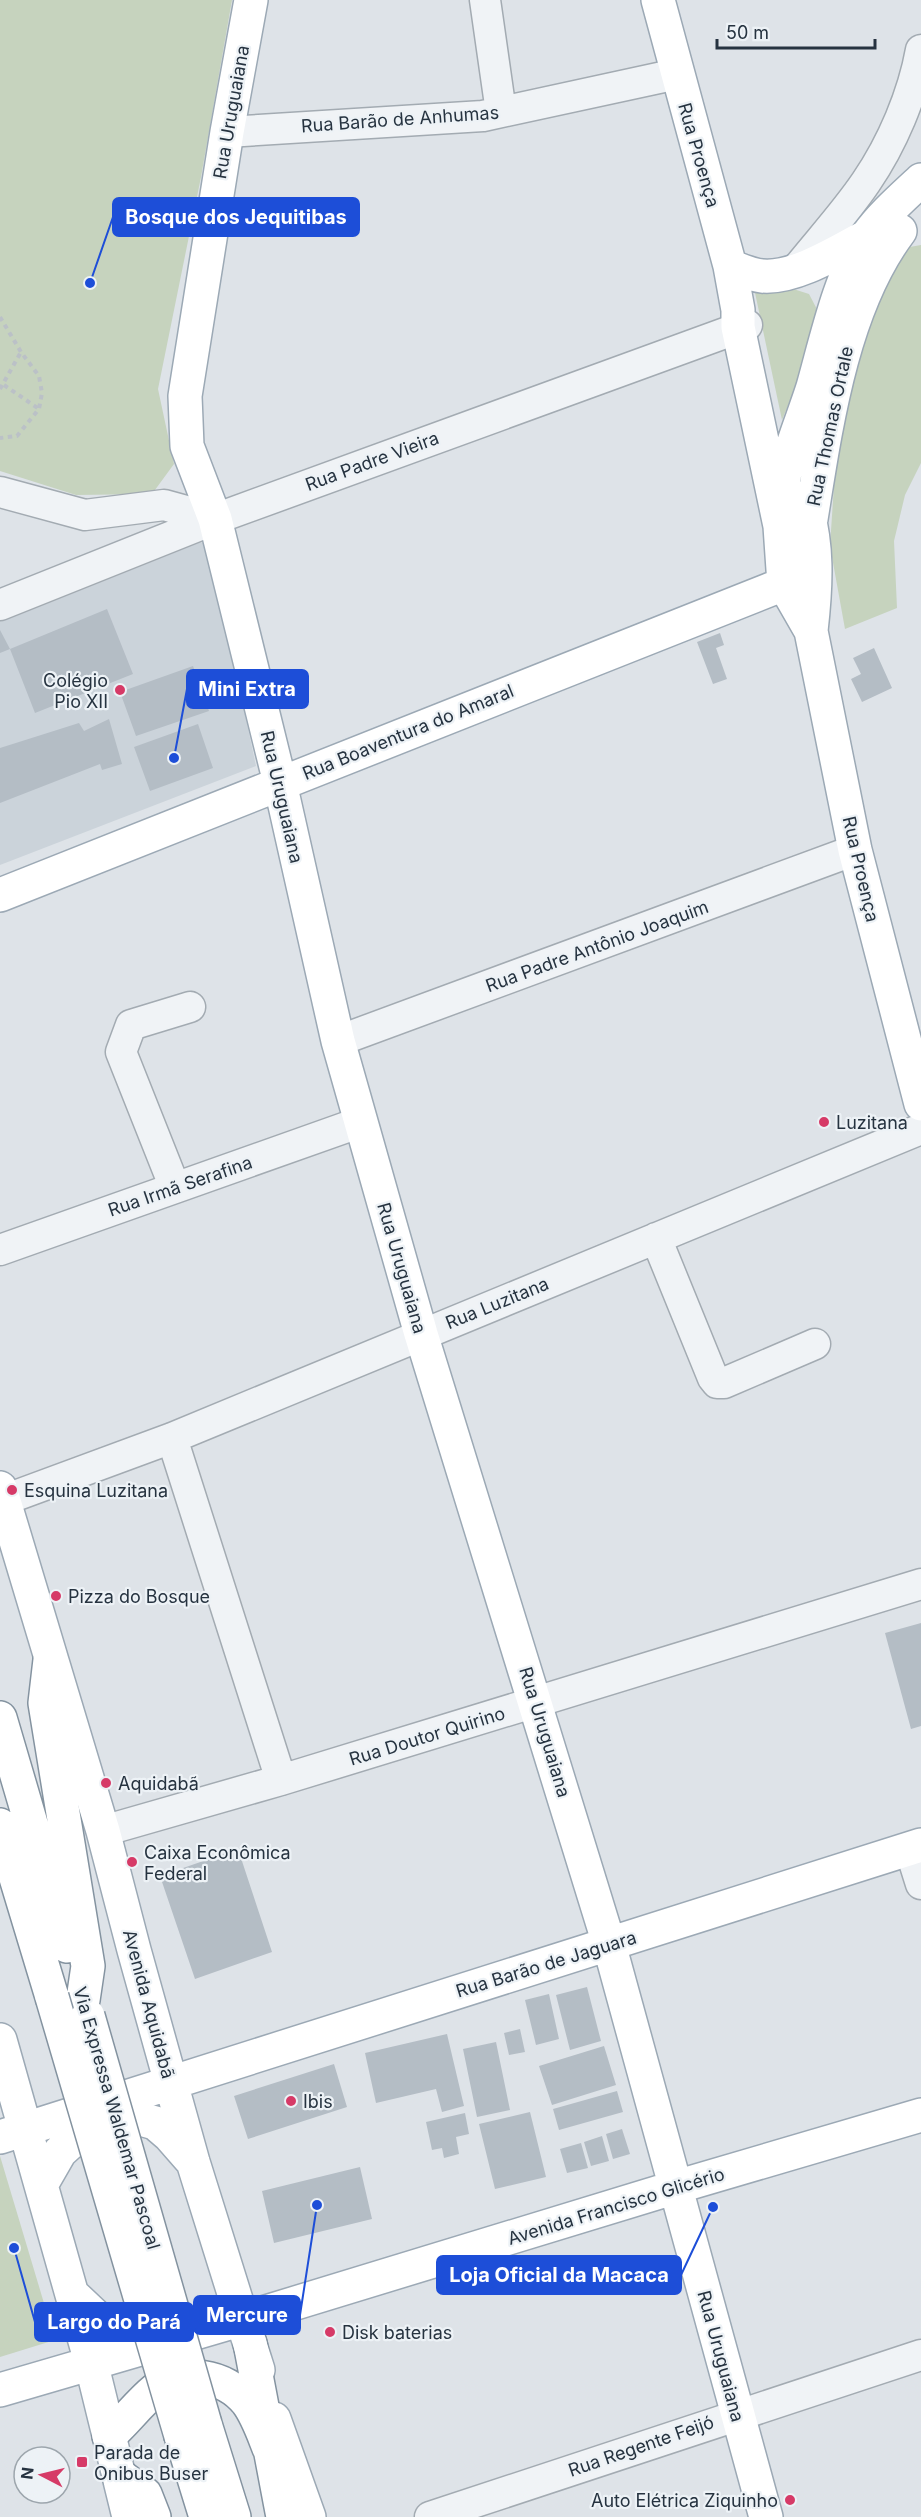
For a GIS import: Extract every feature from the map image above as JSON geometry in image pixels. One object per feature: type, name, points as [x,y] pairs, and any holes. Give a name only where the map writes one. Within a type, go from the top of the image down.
[{"type":"main road","name":"Rua Uruguaiana","points":[[251,0],[227,132],[185,396],[187,446],[215,519],[280,783],[338,1041],[421,1334],[609,1944],[766,2517]]},
{"type":"main road","name":"Rua Proença","points":[[658,0],[730,266],[741,321],[795,523],[784,584],[811,631]]},
{"type":"main road","name":"Rua Thomas Ortale","points":[[788,458],[812,389],[833,313],[867,236],[921,180]]},
{"type":"main road","name":"Rua Thomas Ortale","points":[[795,523],[853,324],[882,255],[899,231],[921,209]]},
{"type":"main road","points":[[730,266],[762,276],[796,270],[820,261],[867,236]]},
{"type":"main road","points":[[796,270],[833,313]]},
{"type":"main road","name":"Rua Proença","points":[[741,321],[788,458],[782,484],[816,588],[811,631],[855,850],[921,1104]]},
{"type":"main road","name":"Rua Boaventura do Amaral","points":[[0,895],[784,584]]},
{"type":"main road","name":"Avenida Aquidabã","points":[[2,1494],[50,1660],[104,1831],[193,2162],[265,2393],[309,2517]]},
{"type":"main road","points":[[50,1660],[45,1703],[88,1966],[75,2004]]},
{"type":"main road","name":"Via Expressa Waldemar Pascoal","points":[[0,1718],[75,2004],[193,2430],[206,2517]]},
{"type":"main road","name":"Via Expressa Waldemar Pascoal","points":[[0,1826],[42,1965],[75,2004]]},
{"type":"main road","name":"Rua Barão de Jaguara","points":[[13,2133],[916,1847]]},
{"type":"main road","points":[[0,1901],[14,1934],[42,1965]]},
{"type":"main road","points":[[0,2040],[13,2133],[41,2184],[91,2362],[129,2517]]},
{"type":"main road","name":"Avenida Francisco Glicério","points":[[0,2390],[138,2349],[247,2331],[676,2187],[921,2115]]},
{"type":"main road","points":[[41,2184],[60,2152],[83,2131],[137,2118],[155,2123],[170,2135],[193,2162]]},
{"type":"main road","points":[[72,2295],[106,2327],[138,2349]]},
{"type":"main road","points":[[247,2331],[283,2517]]},
{"type":"main road","points":[[109,2436],[155,2390],[175,2379],[195,2376],[217,2380],[235,2389],[248,2403],[269,2448]]},
{"type":"main road","name":"Via Expressa Waldemar Pascoal","points":[[193,2430],[234,2517]]},
{"type":"main road","points":[[119,2475],[145,2494],[154,2517]]},
{"type":"street","points":[[485,0],[501,112]]},
{"type":"street","points":[[796,270],[866,182],[897,126],[918,69],[921,50]]},
{"type":"street","name":"Rua Barão de Anhumas","points":[[227,132],[483,116],[677,74]]},
{"type":"street","name":"Rua Padre Vieira","points":[[0,604],[215,519],[741,321]]},
{"type":"street","points":[[0,492],[85,515],[164,506],[215,519]]},
{"type":"street","name":"Rua Padre Antônio Joaquim","points":[[338,1041],[855,850]]},
{"type":"street","points":[[175,1188],[121,1052],[131,1025],[190,1007]]},
{"type":"street","name":"Rua Irmã Serafina","points":[[0,1250],[361,1122]]},
{"type":"street","name":"Rua Luzitana","points":[[2,1494],[172,1438],[921,1129]]},
{"type":"street","points":[[656,1238],[672,1281],[717,1383],[724,1383],[815,1344]]},
{"type":"street","points":[[172,1438],[280,1780]]},
{"type":"street","name":"Rua Doutor Quirino","points":[[104,1831],[536,1703],[921,1584]]},
{"type":"street","points":[[916,1847],[921,1884]]},
{"type":"street","name":"Rua Regente Feijó","points":[[430,2517],[736,2414],[921,2355]]},
{"type":"path","points":[[0,317],[39,376],[42,393],[39,409],[17,436],[0,438]]},
{"type":"path","points":[[21,352],[2,387],[39,409]]},
{"type":"shaded area","name":"Colégio Pio XII","points":[[185,537],[209,545],[256,766],[0,865],[0,613]]},
{"type":"green space","points":[[0,0],[232,0],[201,177],[158,389],[174,464],[152,494],[76,495],[0,471]]},
{"type":"green space","points":[[921,245],[921,463],[905,495],[894,541],[897,608],[845,629],[830,546],[835,470],[853,384],[883,281],[904,248]]},
{"type":"green space","points":[[787,287],[809,294],[820,315],[817,335],[782,420],[754,288]]},
{"type":"green space","points":[[0,2156],[55,2340],[0,2357]]},
{"type":"building","points":[[107,609],[133,674],[35,713],[10,649]]},
{"type":"building","points":[[0,630],[10,649],[0,653]]},
{"type":"building","points":[[720,633],[724,645],[716,648],[727,679],[713,684],[697,642]]},
{"type":"building","points":[[874,648],[892,688],[862,702],[851,679],[861,674],[853,658]]},
{"type":"building","points":[[193,666],[209,711],[136,736],[120,692]]},
{"type":"building","points":[[109,719],[122,764],[102,770],[100,764],[0,803],[0,748],[79,723],[84,731]]},
{"type":"building","points":[[198,724],[213,768],[150,791],[134,747]]},
{"type":"building","points":[[921,1623],[921,1726],[911,1729],[885,1633]]},
{"type":"building","points":[[238,1849],[272,1952],[195,1979],[160,1876]]},
{"type":"building","points":[[587,1987],[601,2041],[570,2050],[556,1995]]},
{"type":"building","points":[[549,1994],[559,2039],[536,2045],[525,2000]]},
{"type":"building","points":[[520,2029],[525,2052],[509,2055],[504,2033]]},
{"type":"building","points":[[447,2034],[464,2106],[442,2112],[436,2089],[376,2103],[365,2053]]},
{"type":"building","points":[[496,2042],[510,2110],[477,2117],[463,2049]]},
{"type":"building","points":[[604,2046],[616,2085],[552,2105],[539,2066]]},
{"type":"building","name":"Ibis","points":[[334,2064],[347,2107],[248,2139],[234,2096]]},
{"type":"building","points":[[617,2091],[623,2112],[559,2130],[553,2109]]},
{"type":"building","points":[[530,2112],[546,2177],[495,2189],[479,2124]]},
{"type":"building","points":[[465,2113],[469,2134],[456,2137],[459,2154],[444,2158],[442,2148],[432,2150],[426,2122]]},
{"type":"building","points":[[622,2129],[630,2154],[613,2159],[606,2134]]},
{"type":"building","points":[[602,2136],[609,2161],[591,2166],[584,2142]]},
{"type":"building","points":[[581,2143],[588,2168],[567,2173],[560,2149]]},
{"type":"building","points":[[360,2167],[372,2219],[274,2243],[262,2191]]},
{"type":"place","name":"Bosque dos Jequitibas","points":[[90,283]]},
{"type":"place","name":"Colégio Pio XII","points":[[120,690]]},
{"type":"place","name":"Mini Extra","points":[[174,758]]},
{"type":"place","name":"Luzitana","points":[[824,1122]]},
{"type":"place","name":"Esquina Luzitana","points":[[12,1490]]},
{"type":"place","name":"Pizza do Bosque","points":[[56,1596]]},
{"type":"place","name":"Aquidabã","points":[[106,1783]]},
{"type":"place","name":"Caixa Econômica Federal","points":[[132,1862]]},
{"type":"place","name":"Ibis","points":[[291,2101]]},
{"type":"place","name":"Mercure","points":[[317,2205]]},
{"type":"place","name":"Loja Oficial da Macaca","points":[[713,2207]]},
{"type":"place","name":"Largo do Pará","points":[[14,2248]]},
{"type":"place","name":"Disk baterias","points":[[330,2332]]},
{"type":"place","name":"Parada de Onibus Buser","points":[[82,2462]]},
{"type":"place","name":"Auto Elétrica Ziquinho","points":[[790,2500]]}]
